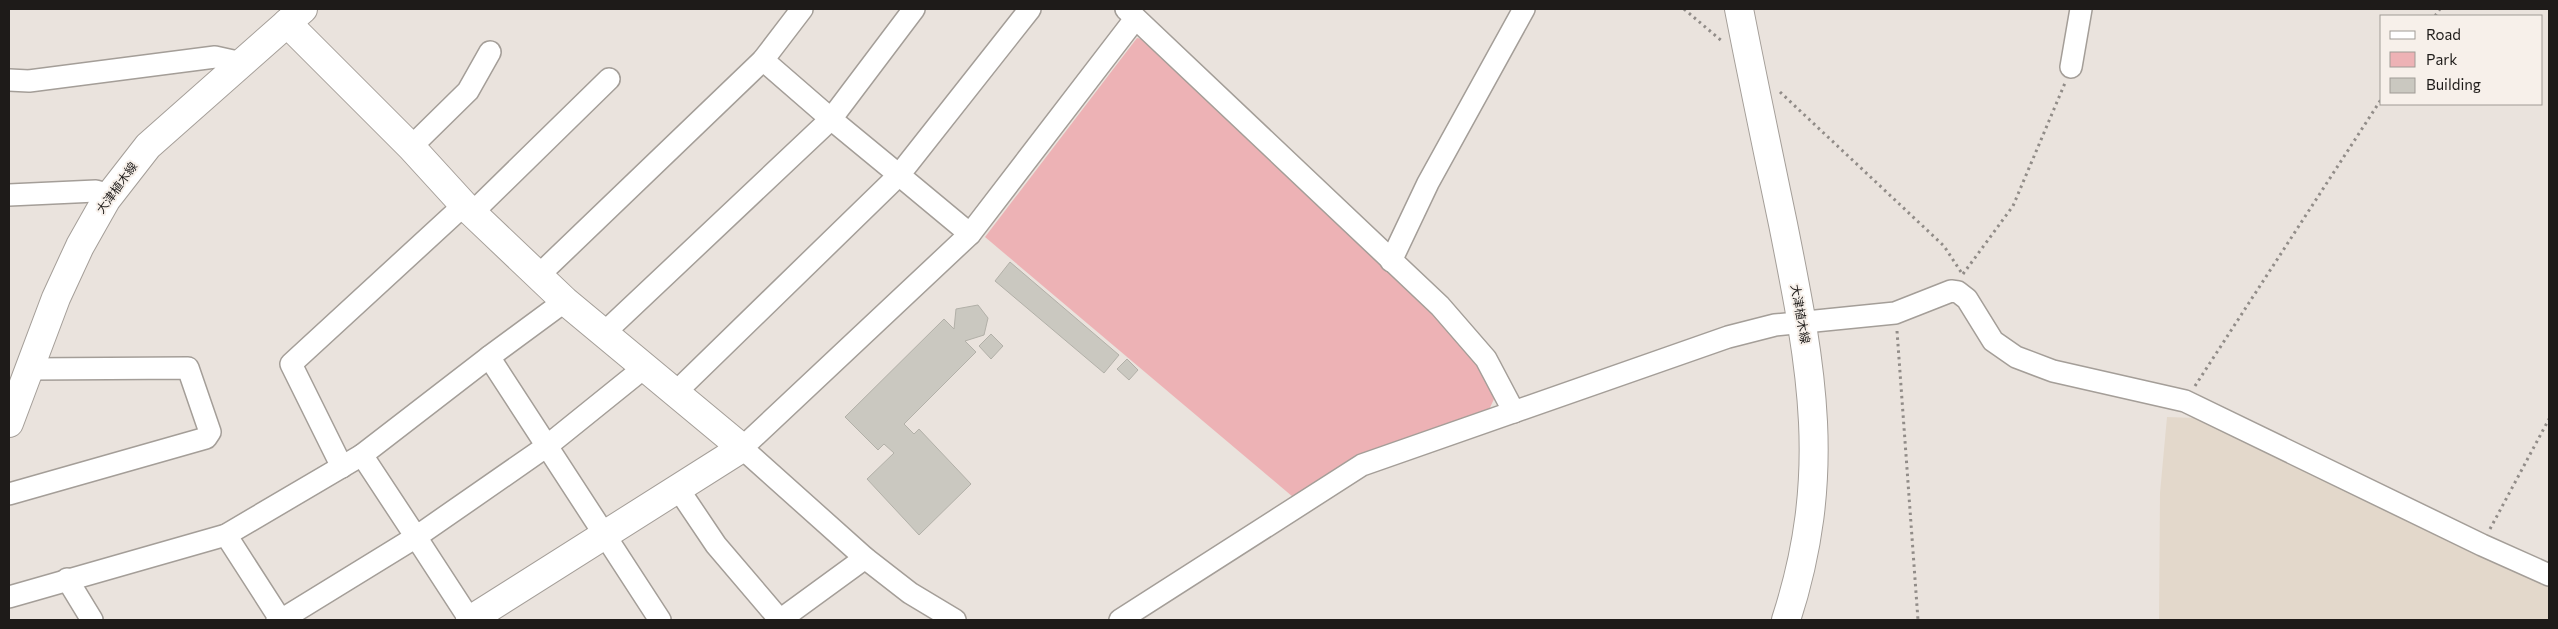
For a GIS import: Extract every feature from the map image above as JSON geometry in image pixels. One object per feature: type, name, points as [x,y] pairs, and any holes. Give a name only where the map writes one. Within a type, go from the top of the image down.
[{"type":"main road","name":"大津植木線","points":[[1739,9],[1803,322],[1814,410],[1815,468],[1806,548],[1786,620]]},
{"type":"main road","name":"大津植木線","points":[[9,423],[56,298],[80,246],[110,195],[148,146],[295,16]]},
{"type":"main road","points":[[295,16],[468,209],[565,301],[742,448],[679,490],[470,620]]},
{"type":"street","points":[[539,275],[763,60],[802,9]]},
{"type":"street","points":[[604,333],[831,119],[914,9]]},
{"type":"street","points":[[676,392],[900,175],[1030,9]]},
{"type":"street","points":[[1391,261],[1428,183],[1524,9]]},
{"type":"street","points":[[2071,68],[2081,9]]},
{"type":"street","points":[[955,620],[910,593],[865,558],[742,448],[970,234],[1130,14],[1440,306],[1486,359],[1514,412]]},
{"type":"street","points":[[411,147],[468,91],[490,52]]},
{"type":"street","points":[[9,80],[29,81],[215,58],[242,63]]},
{"type":"street","points":[[763,60],[970,234]]},
{"type":"street","points":[[342,467],[291,364],[468,209],[609,79]]},
{"type":"street","points":[[9,195],[96,191],[110,195]]},
{"type":"street","points":[[1120,620],[1362,465],[1728,337],[1775,325],[1896,313],[1951,291],[1958,292],[1967,299],[1993,341],[2016,357],[2053,371],[2185,401],[2482,545],[2549,575]]},
{"type":"street","points":[[9,597],[226,535],[362,456],[489,357],[565,301]]},
{"type":"street","points":[[489,357],[660,620]]},
{"type":"street","points":[[226,535],[279,620],[306,606],[416,537],[547,446],[645,367]]},
{"type":"street","points":[[9,494],[206,438],[210,432],[188,368],[29,369]]},
{"type":"street","points":[[362,456],[470,620]]},
{"type":"street","points":[[679,490],[716,545],[779,620],[865,558]]},
{"type":"street","points":[[67,580],[92,620]]},
{"type":"path","points":[[1684,9],[1750,65]]},
{"type":"path","points":[[1779,92],[1944,246],[1962,275],[2013,206],[2071,68]]},
{"type":"path","points":[[2185,401],[2380,101]]},
{"type":"path","points":[[1896,313],[1918,620]]},
{"type":"path","points":[[2482,545],[2549,419]]},
{"type":"shaded area","points":[[2167,417],[2196,418],[2549,585],[2549,620],[2159,620],[2160,493]]},
{"type":"green space","points":[[1137,38],[1146,40],[1435,314],[1480,363],[1494,399],[1487,414],[1293,497],[985,237]]},
{"type":"building","points":[[1010,262],[1119,355],[1104,373],[995,281]]},
{"type":"building","points":[[978,305],[988,318],[984,335],[965,341],[976,352],[904,424],[914,434],[919,429],[971,484],[919,535],[867,479],[894,453],[884,444],[878,450],[845,417],[944,319],[954,329],[956,309]]},
{"type":"building","points":[[991,334],[1003,346],[991,359],[979,346]]},
{"type":"building","points":[[1127,359],[1138,370],[1129,380],[1117,369]]}]
